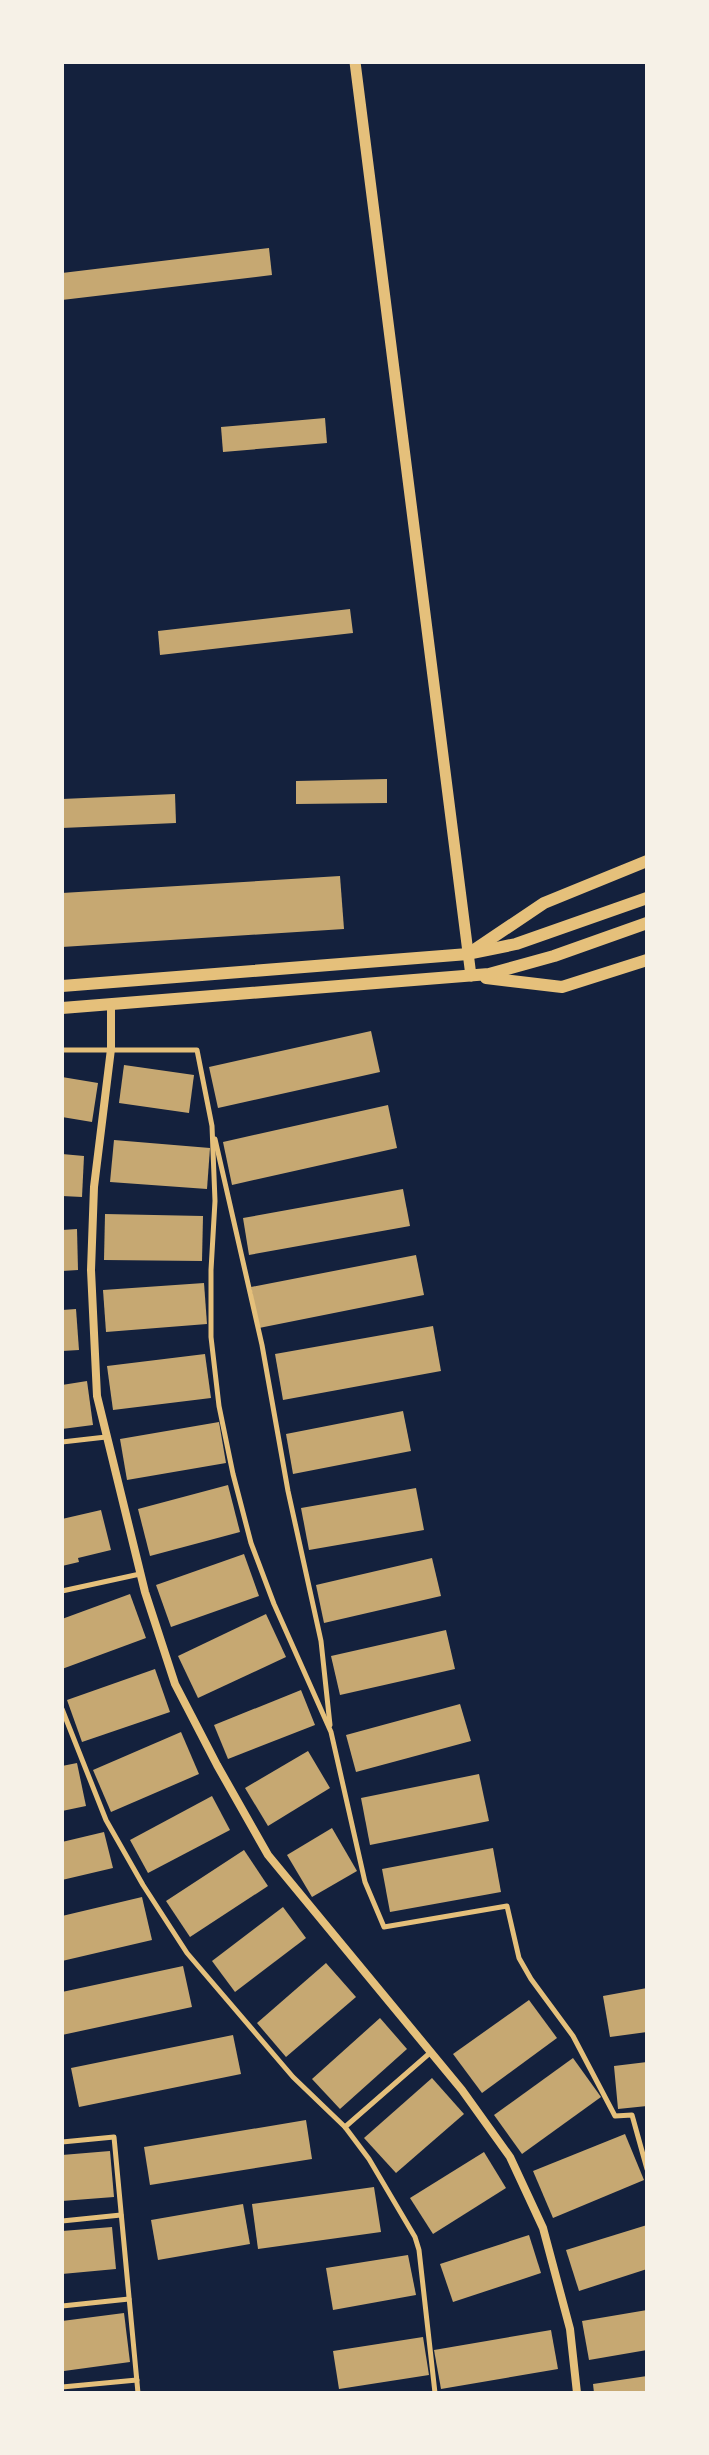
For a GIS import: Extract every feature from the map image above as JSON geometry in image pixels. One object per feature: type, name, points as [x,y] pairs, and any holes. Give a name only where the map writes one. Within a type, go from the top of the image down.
[{"type":"main road","points":[[468,954],[544,903],[647,861]]},
{"type":"main road","points":[[62,986],[468,954],[516,944],[647,898]]},
{"type":"main road","points":[[62,1008],[471,976],[520,966],[647,923]]},
{"type":"main road","points":[[471,976],[562,987],[647,960]]},
{"type":"street","points":[[355,62],[471,976]]},
{"type":"street","points":[[111,1005],[111,1049],[94,1187],[90,1286],[97,1396],[140,1574],[175,1684],[263,1847],[462,2090],[510,2157],[543,2228],[570,2329],[577,2393]]},
{"type":"lane","points":[[62,1050],[197,1050],[262,1345],[288,1491],[321,1641],[331,1732],[365,1882],[384,1927],[507,1906],[519,1958],[573,2036],[615,2116],[632,2115],[647,2169]]},
{"type":"lane","points":[[212,1126],[215,1201],[211,1337],[219,1406],[251,1543],[274,1604],[331,1732]]},
{"type":"lane","points":[[62,1442],[106,1437]]},
{"type":"lane","points":[[62,1591],[140,1574]]},
{"type":"lane","points":[[62,1709],[106,1820],[187,1953],[293,2077],[345,2127],[369,2159],[415,2237],[435,2393]]},
{"type":"lane","points":[[345,2127],[431,2052]]},
{"type":"lane","points":[[62,2142],[114,2137],[138,2393]]},
{"type":"lane","points":[[62,2221],[121,2215]]},
{"type":"lane","points":[[62,2306],[129,2299]]},
{"type":"lane","points":[[62,2387],[137,2380]]},
{"type":"building","points":[[269,248],[272,275],[62,300],[62,273]]},
{"type":"building","points":[[325,418],[327,443],[223,452],[221,427]]},
{"type":"building","points":[[350,609],[353,633],[160,655],[158,631]]},
{"type":"building","points":[[387,779],[387,803],[296,804],[296,781]]},
{"type":"building","points":[[175,794],[176,823],[62,828],[62,799]]},
{"type":"building","points":[[340,876],[344,929],[62,947],[62,893]]},
{"type":"building","points":[[371,1031],[380,1072],[218,1108],[209,1067]]},
{"type":"building","points":[[124,1065],[194,1075],[189,1113],[119,1103]]},
{"type":"building","points":[[62,1077],[98,1083],[92,1122],[62,1117]]},
{"type":"building","points":[[388,1105],[397,1148],[232,1185],[223,1142]]},
{"type":"building","points":[[114,1140],[210,1148],[207,1189],[110,1182]]},
{"type":"building","points":[[62,1154],[84,1156],[82,1197],[62,1196]]},
{"type":"building","points":[[403,1189],[410,1226],[249,1255],[243,1218]]},
{"type":"building","points":[[105,1214],[203,1216],[202,1261],[104,1260]]},
{"type":"building","points":[[77,1229],[78,1270],[62,1271],[62,1230]]},
{"type":"building","points":[[416,1255],[424,1295],[259,1328],[251,1287]]},
{"type":"building","points":[[204,1283],[207,1324],[106,1332],[103,1290]]},
{"type":"building","points":[[76,1309],[79,1350],[62,1351],[62,1310]]},
{"type":"building","points":[[433,1326],[441,1371],[283,1400],[275,1354]]},
{"type":"building","points":[[205,1354],[211,1398],[113,1410],[107,1366]]},
{"type":"building","points":[[87,1381],[93,1425],[62,1429],[62,1385]]},
{"type":"building","points":[[403,1411],[411,1451],[293,1474],[286,1434]]},
{"type":"building","points":[[219,1422],[226,1463],[127,1480],[120,1439]]},
{"type":"building","points":[[228,1485],[240,1532],[150,1556],[138,1509]]},
{"type":"building","points":[[416,1488],[424,1530],[309,1550],[301,1508]]},
{"type":"building","points":[[101,1510],[111,1550],[78,1558],[79,1562],[62,1566],[62,1519]]},
{"type":"building","points":[[244,1554],[259,1596],[171,1627],[156,1585]]},
{"type":"building","points":[[432,1558],[441,1596],[324,1623],[316,1585]]},
{"type":"building","points":[[130,1594],[146,1638],[62,1669],[62,1619]]},
{"type":"building","points":[[266,1614],[286,1657],[198,1698],[178,1656]]},
{"type":"building","points":[[446,1630],[455,1669],[340,1695],[331,1656]]},
{"type":"building","points":[[155,1669],[170,1712],[82,1742],[67,1700]]},
{"type":"building","points":[[301,1690],[315,1725],[228,1759],[214,1725]]},
{"type":"building","points":[[460,1704],[471,1741],[356,1772],[346,1735]]},
{"type":"building","points":[[181,1732],[199,1774],[111,1812],[93,1770]]},
{"type":"building","points":[[308,1751],[330,1788],[268,1826],[245,1788]]},
{"type":"building","points":[[77,1763],[86,1806],[62,1811],[62,1766]]},
{"type":"building","points":[[479,1774],[489,1821],[370,1845],[361,1798]]},
{"type":"building","points":[[212,1796],[230,1830],[148,1873],[130,1840]]},
{"type":"building","points":[[332,1828],[357,1871],[312,1897],[287,1855]]},
{"type":"building","points":[[104,1832],[113,1868],[62,1880],[62,1842]]},
{"type":"building","points":[[493,1848],[501,1892],[390,1912],[382,1869]]},
{"type":"building","points":[[244,1850],[268,1886],[190,1937],[166,1901]]},
{"type":"building","points":[[142,1897],[152,1940],[62,1961],[62,1916]]},
{"type":"building","points":[[283,1907],[306,1938],[235,1992],[212,1961]]},
{"type":"building","points":[[326,1963],[356,1997],[286,2057],[257,2023]]},
{"type":"building","points":[[183,1966],[192,2007],[62,2035],[62,1992]]},
{"type":"building","points":[[647,1988],[647,2032],[610,2037],[603,1996]]},
{"type":"building","points":[[529,2000],[557,2038],[482,2093],[453,2054]]},
{"type":"building","points":[[380,2018],[407,2049],[340,2109],[312,2079]]},
{"type":"building","points":[[233,2035],[241,2074],[79,2107],[71,2068]]},
{"type":"building","points":[[573,2058],[601,2097],[522,2154],[494,2115]]},
{"type":"building","points":[[647,2062],[647,2106],[618,2109],[614,2066]]},
{"type":"building","points":[[432,2078],[464,2114],[396,2173],[364,2138]]},
{"type":"building","points":[[306,2120],[312,2159],[150,2185],[144,2147]]},
{"type":"building","points":[[625,2134],[644,2180],[553,2218],[533,2171]]},
{"type":"building","points":[[110,2151],[114,2197],[62,2201],[62,2155]]},
{"type":"building","points":[[484,2152],[506,2188],[433,2234],[410,2198]]},
{"type":"building","points":[[374,2187],[381,2232],[258,2249],[252,2204]]},
{"type":"building","points":[[243,2204],[250,2244],[158,2260],[151,2220]]},
{"type":"building","points":[[647,2225],[647,2269],[579,2291],[566,2250]]},
{"type":"building","points":[[112,2227],[116,2269],[62,2274],[62,2231]]},
{"type":"building","points":[[529,2235],[541,2273],[453,2302],[440,2264]]},
{"type":"building","points":[[408,2255],[416,2295],[333,2310],[326,2268]]},
{"type":"building","points":[[647,2310],[647,2350],[589,2360],[582,2321]]},
{"type":"building","points":[[124,2313],[130,2362],[64,2371],[62,2321]]},
{"type":"building","points":[[551,2330],[558,2369],[441,2389],[434,2350]]},
{"type":"building","points":[[423,2337],[429,2375],[339,2389],[333,2351]]},
{"type":"building","points":[[647,2376],[647,2393],[594,2393],[593,2384]]}]
